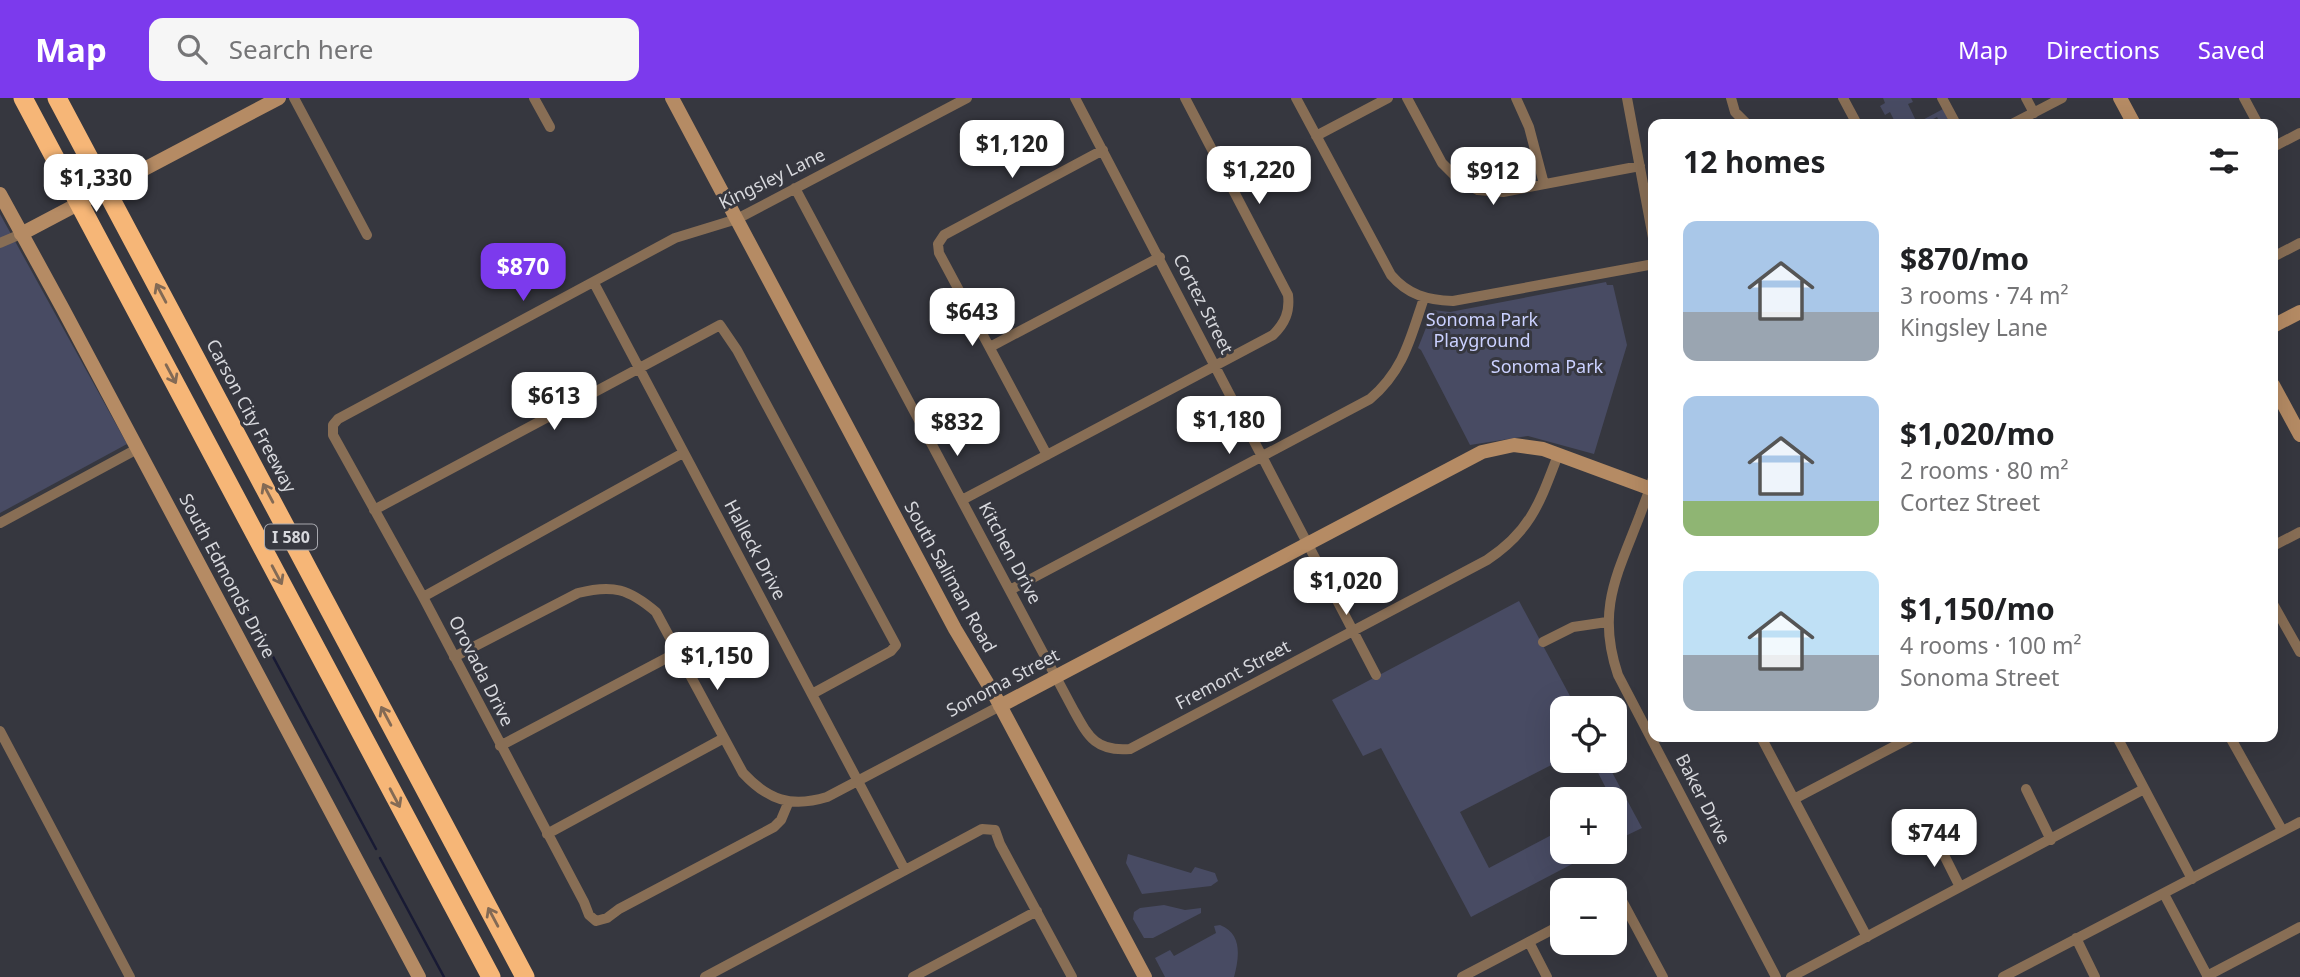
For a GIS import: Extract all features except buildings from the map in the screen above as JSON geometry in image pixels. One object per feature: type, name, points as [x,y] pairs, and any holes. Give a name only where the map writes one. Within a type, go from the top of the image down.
[{"type":"highway","name":"I 580","points":[[23,98],[491,977]]},
{"type":"highway","name":"Carson City Freeway","points":[[57,98],[526,977]]},
{"type":"street","points":[[0,243],[279,98]]},
{"type":"street","points":[[294,98],[367,235]]},
{"type":"street","points":[[534,98],[550,127]]},
{"type":"street","name":"South Saliman Road","points":[[672,98],[1145,977]]},
{"type":"street","name":"Kingsley Lane","points":[[333,425],[338,419],[675,237],[737,219],[967,98]]},
{"type":"street","name":"Cortez Street","points":[[1075,98],[1376,675]]},
{"type":"street","points":[[962,500],[1273,335],[1285,320],[1288,295],[1185,98]]},
{"type":"street","points":[[1296,98],[1391,275],[1406,289],[1424,298],[1452,301],[1648,265]]},
{"type":"street","points":[[1316,136],[1388,98]]},
{"type":"street","points":[[1407,98],[1442,163],[1466,185],[1489,192],[1503,192],[1640,166]]},
{"type":"street","points":[[1516,98],[1529,127],[1544,184]]},
{"type":"street","points":[[1627,98],[1648,210]]},
{"type":"street","points":[[1731,98],[1735,112],[1742,119]]},
{"type":"street","points":[[1843,98],[1854,119]]},
{"type":"street","points":[[1942,98],[1953,119]]},
{"type":"street","points":[[2026,98],[2030,118],[2062,98]]},
{"type":"street","points":[[2120,98],[2131,119]]},
{"type":"street","points":[[2244,98],[2255,119]]},
{"type":"street","points":[[2278,144],[2300,133]]},
{"type":"street","points":[[1046,454],[939,253],[938,244],[941,238],[1103,150]]},
{"type":"street","name":"Kitchen Drive","points":[[795,188],[1088,736],[1099,745]]},
{"type":"street","name":"South Edmonds Drive","points":[[0,194],[419,977]]},
{"type":"street","points":[[2278,254],[2300,243]]},
{"type":"street","points":[[990,347],[1160,257]]},
{"type":"street","name":"Halleck Drive","points":[[594,283],[905,870]]},
{"type":"street","points":[[1010,590],[1370,399],[1387,385],[1405,356],[1424,298]]},
{"type":"street","points":[[2278,323],[2300,312]]},
{"type":"street","points":[[374,510],[720,325],[737,350],[896,645],[891,651],[812,694]]},
{"type":"street","points":[[2278,394],[2298,428]]},
{"type":"street","name":"Orovada Drive","points":[[333,425],[333,435],[423,597],[589,915],[596,921],[607,918],[619,909],[774,827],[781,820],[789,801]]},
{"type":"street","name":"Sonoma Street","points":[[454,657],[568,596],[598,588],[616,588],[639,597],[656,612],[743,773],[756,787],[773,797],[811,802],[858,781],[1482,452],[1514,445],[1543,449],[1648,488]]},
{"type":"street","points":[[0,523],[137,449]]},
{"type":"street","points":[[423,597],[683,453]]},
{"type":"street","name":"Fremont Street","points":[[1099,745],[1113,750],[1130,749],[1487,561],[1506,548],[1528,523],[1540,501],[1558,454]]},
{"type":"street","name":"Baker Drive","points":[[1648,499],[1615,582],[1607,622],[1610,648],[1618,675],[1648,732]]},
{"type":"street","points":[[2278,543],[2300,532]]},
{"type":"street","points":[[2278,613],[2300,652]]},
{"type":"street","points":[[1543,642],[1573,627],[1607,622]]},
{"type":"street","points":[[500,746],[678,652]]},
{"type":"street","points":[[0,731],[130,977]]},
{"type":"street","points":[[547,834],[724,738]]},
{"type":"street","name":"Baker Drive","points":[[1653,742],[1776,977]]},
{"type":"street","points":[[1764,742],[1867,937]]},
{"type":"street","points":[[1794,799],[1902,742]]},
{"type":"street","points":[[2120,742],[2192,879]]},
{"type":"street","points":[[2233,742],[2282,830]]},
{"type":"street","points":[[2025,789],[2051,839]]},
{"type":"street","points":[[1791,977],[2144,789]]},
{"type":"street","points":[[2003,977],[2300,822]]},
{"type":"street","points":[[705,977],[982,829],[990,828],[995,830],[1072,977]]},
{"type":"street","points":[[1935,837],[1960,887]]},
{"type":"street","points":[[2164,894],[2207,976],[2300,927]]},
{"type":"street","points":[[914,977],[1037,911]]},
{"type":"street","points":[[1627,913],[1663,977]]},
{"type":"street","points":[[1462,977],[1550,931]]},
{"type":"street","points":[[2076,938],[2095,977]]},
{"type":"street","points":[[1529,942],[1547,977]]},
{"type":"green space","points":[[1883,98],[1911,98],[1913,102],[1908,104],[1915,119],[1894,119],[1890,112],[1885,115],[1880,106],[1885,103]]},
{"type":"green space","points":[[1943,109],[1948,119],[1924,119]]},
{"type":"green space","points":[[0,214],[127,444],[0,513]]},
{"type":"green space","name":"Sonoma Park","points":[[1606,282],[1607,285],[1613,285],[1627,345],[1594,454],[1528,436],[1470,445],[1418,348],[1433,310],[1450,312]]},
{"type":"green space","points":[[1519,601],[1570,696],[1550,696],[1550,766],[1460,812],[1489,868],[1550,836],[1550,864],[1572,864],[1471,917],[1381,748],[1363,756],[1332,700]]},
{"type":"green space","points":[[1598,773],[1612,773],[1620,787],[1605,787]]},
{"type":"green space","points":[[1627,800],[1642,828],[1627,835]]},
{"type":"green space","points":[[1128,854],[1191,873],[1195,867],[1215,873],[1218,881],[1211,886],[1142,894],[1126,863]]},
{"type":"green space","points":[[1164,905],[1185,910],[1201,908],[1201,913],[1153,938],[1144,938],[1133,919],[1134,912],[1140,908]]},
{"type":"green space","points":[[1220,925],[1233,934],[1238,947],[1234,977],[1165,977],[1155,958],[1170,950],[1174,956],[1216,933],[1214,926]]},
{"type":"waterway","points":[[217,552],[376,849]]},
{"type":"waterway","points":[[380,858],[444,977]]},
{"type":"park label","name":"Sonoma Park Playground","points":[[1482,330]]}]
